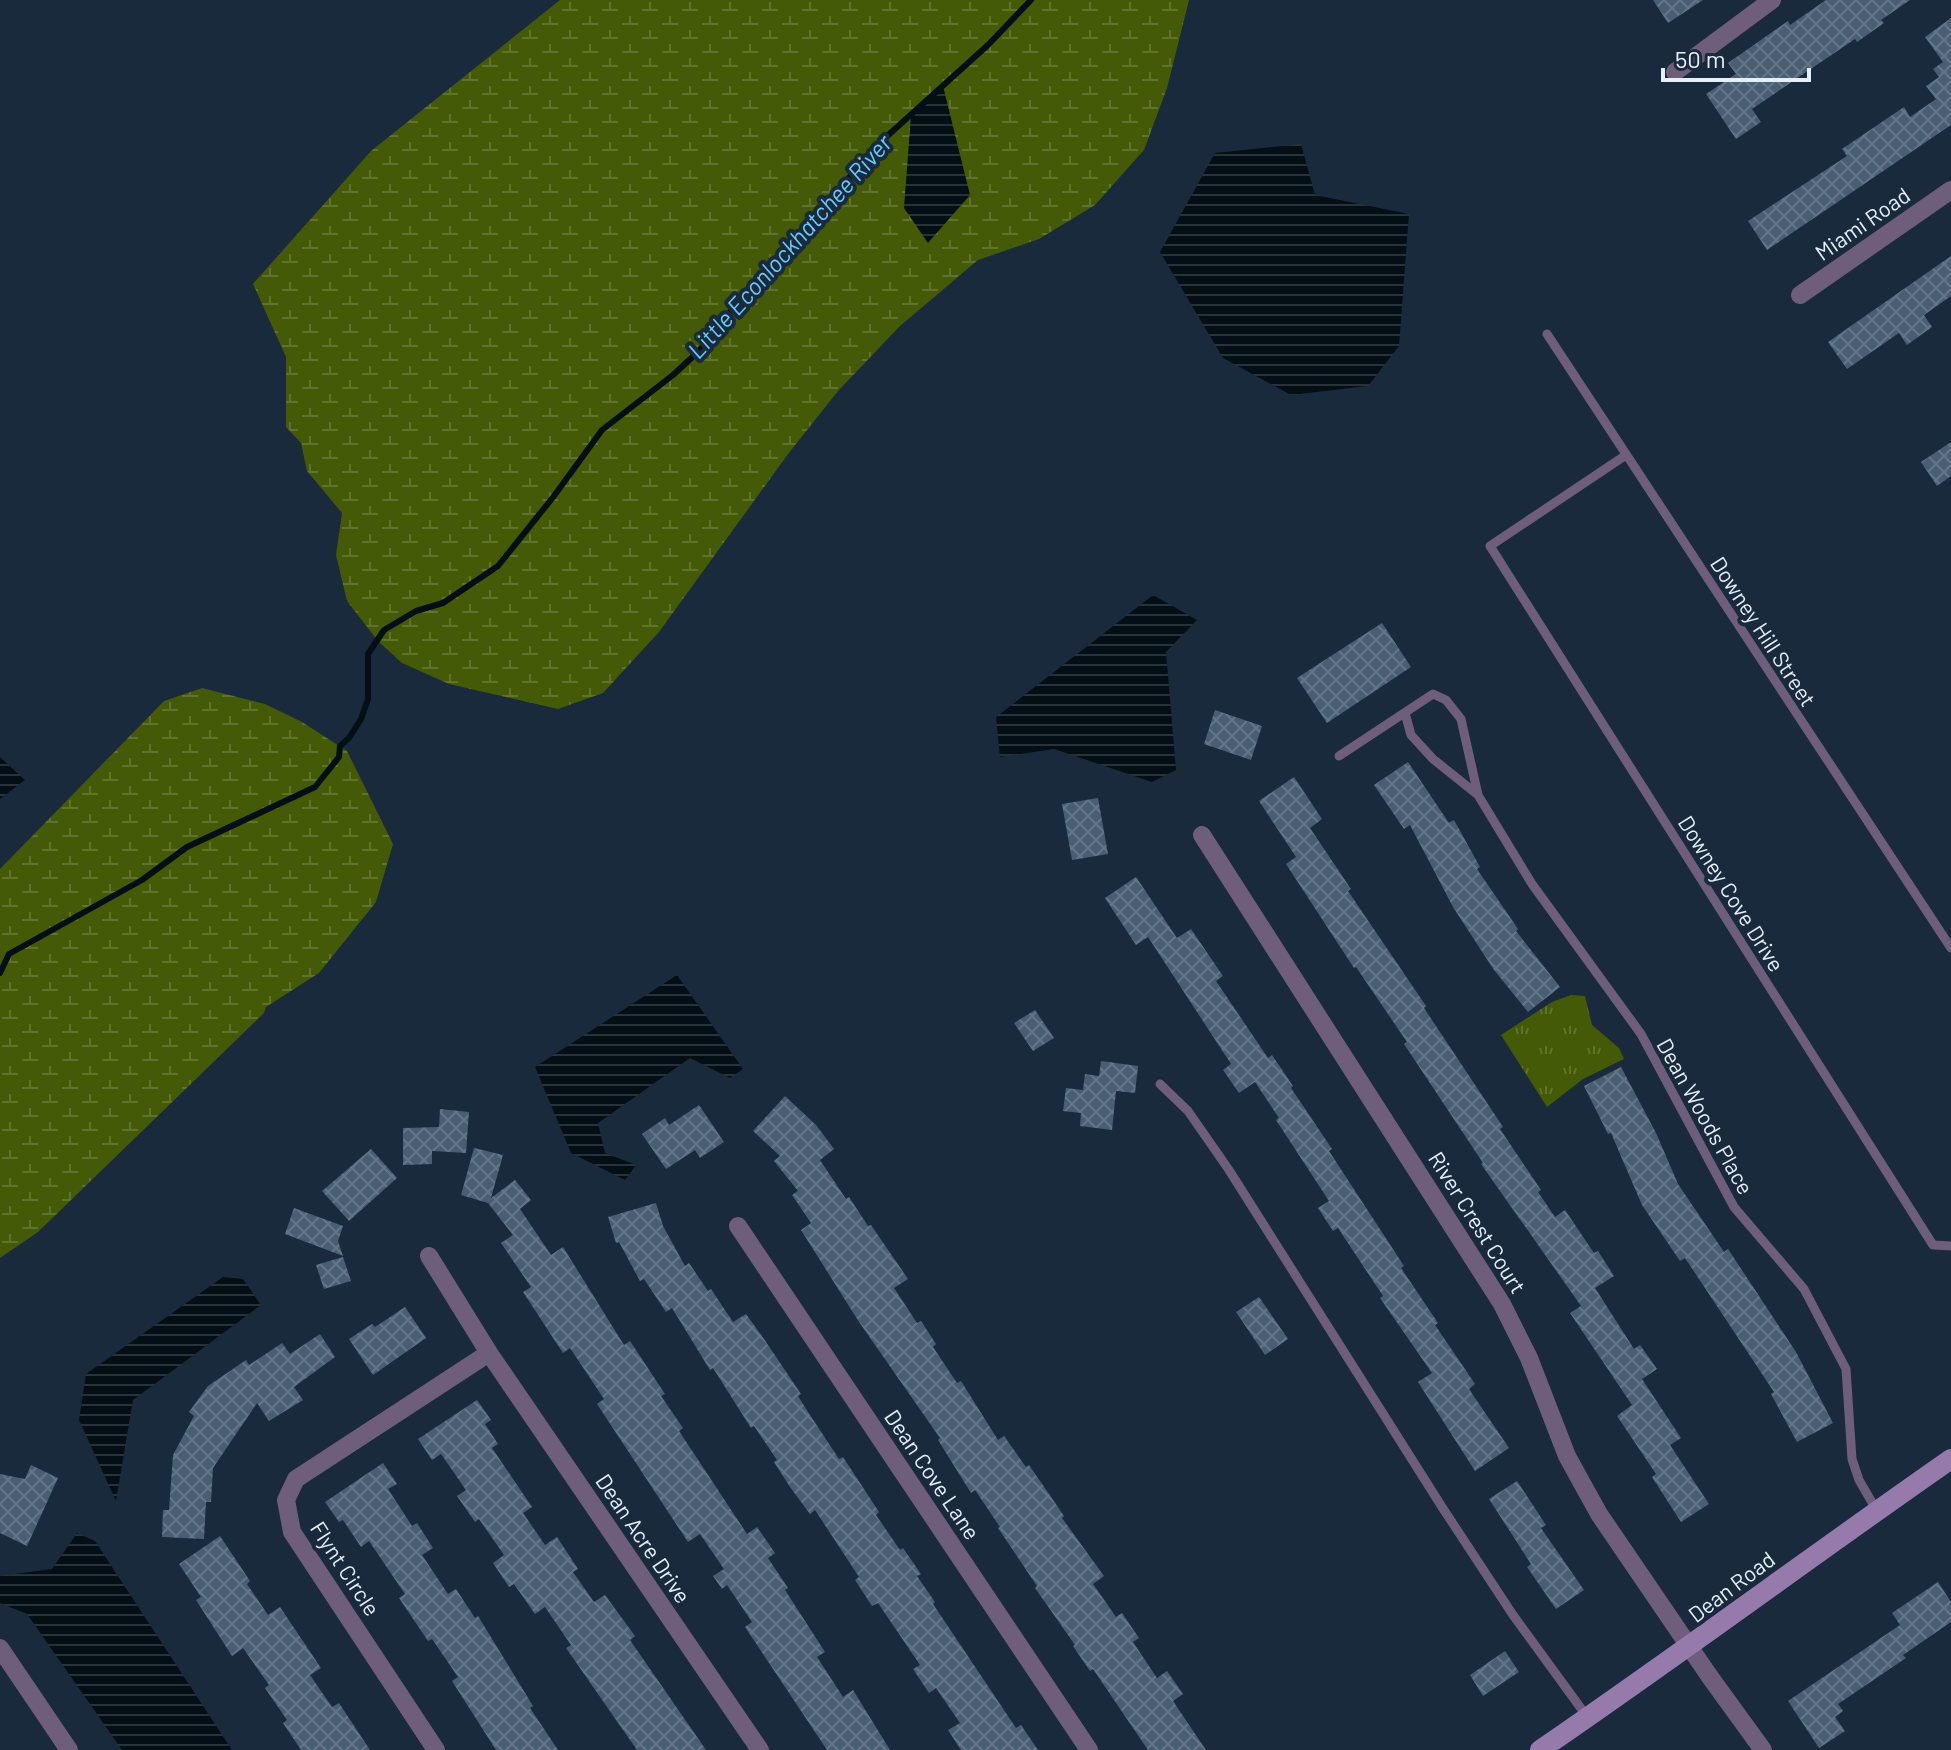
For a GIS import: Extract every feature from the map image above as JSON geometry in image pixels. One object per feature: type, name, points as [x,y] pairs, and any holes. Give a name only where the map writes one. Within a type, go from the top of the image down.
[{"type":"main road","name":"Dean Road","points":[[1540,1750],[1951,1459]]},
{"type":"street","points":[[1675,72],[1772,0]]},
{"type":"street","name":"Miami Road","points":[[1800,295],[1951,190]]},
{"type":"street","name":"River Crest Court","points":[[1202,835],[1502,1304],[1529,1358],[1567,1456],[1599,1514],[1763,1750]]},
{"type":"street","name":"Dean Cove Lane","points":[[738,1226],[1089,1750]]},
{"type":"street","name":"Dean Acre Drive","points":[[429,1256],[489,1353],[760,1750]]},
{"type":"street","name":"Flynt Circle","points":[[436,1750],[292,1532],[286,1500],[296,1479],[489,1353]]},
{"type":"street","points":[[0,1648],[69,1750]]},
{"type":"lane","name":"Downey Hill Street","points":[[1547,334],[1951,948]]},
{"type":"lane","name":"Downey Cove Drive","points":[[1626,455],[1490,546],[1933,1245],[1951,1246]]},
{"type":"lane","points":[[1339,756],[1433,694],[1446,700],[1461,719],[1478,795]]},
{"type":"lane","points":[[1405,713],[1411,735],[1433,759],[1478,795]]},
{"type":"lane","name":"Dean Woods Place","points":[[1478,795],[1532,884],[1641,1034],[1734,1207],[1804,1289],[1846,1369],[1852,1459],[1859,1480],[1877,1511]]},
{"type":"lane","points":[[1160,1084],[1188,1111],[1229,1170],[1442,1507],[1513,1615],[1588,1718]]},
{"type":"green space","points":[[560,0],[1189,0],[1167,88],[1144,150],[1095,205],[1039,239],[978,260],[900,326],[838,391],[788,454],[659,632],[603,693],[558,709],[449,684],[402,663],[378,641],[347,601],[336,555],[342,513],[307,471],[301,443],[286,427],[286,357],[253,284],[371,151]]},
{"type":"green space","points":[[202,688],[265,704],[302,722],[347,751],[393,844],[376,902],[319,973],[266,1007],[264,1013],[38,1232],[0,1258],[0,869],[164,701]]},
{"type":"green space","points":[[1571,995],[1585,996],[1592,1025],[1619,1048],[1624,1059],[1583,1079],[1547,1107],[1501,1035],[1552,1002]]},
{"type":"shaded area","points":[[943,86],[970,195],[928,243],[904,208],[911,115]]},
{"type":"shaded area","points":[[1301,144],[1315,195],[1409,214],[1399,346],[1368,386],[1291,395],[1223,358],[1160,252],[1215,153]]},
{"type":"shaded area","points":[[1153,595],[1197,620],[1166,652],[1176,770],[1152,782],[1054,749],[1000,757],[996,717]]},
{"type":"shaded area","points":[[0,757],[25,780],[0,799]]},
{"type":"shaded area","points":[[677,975],[743,1069],[730,1078],[690,1058],[598,1123],[605,1153],[636,1165],[625,1180],[571,1153],[535,1067]]},
{"type":"shaded area","points":[[223,1277],[243,1279],[261,1305],[133,1400],[116,1501],[79,1420],[86,1374]]},
{"type":"shaded area","points":[[77,1533],[95,1541],[232,1750],[122,1750],[27,1614],[0,1603],[0,1576],[52,1569]]},
{"type":"building","points":[[1653,0],[1703,0],[1668,23]]},
{"type":"building","points":[[1826,0],[1910,0],[1857,42],[1855,39],[1752,109],[1761,122],[1736,139],[1706,94],[1736,74],[1728,63],[1788,21],[1790,25]]},
{"type":"building","points":[[1951,18],[1951,125],[1767,250],[1748,221],[1847,156],[1842,149],[1904,107],[1910,117],[1936,99],[1926,86],[1939,77],[1933,69],[1943,62],[1925,37]]},
{"type":"building","points":[[1951,256],[1951,296],[1924,315],[1932,327],[1907,345],[1899,333],[1847,369],[1828,342]]},
{"type":"building","points":[[1951,442],[1951,476],[1937,486],[1921,462]]},
{"type":"building","points":[[1382,623],[1411,667],[1327,723],[1297,678]]},
{"type":"building","points":[[1215,710],[1262,726],[1251,760],[1204,744]]},
{"type":"building","points":[[1408,762],[1449,823],[1454,820],[1480,867],[1477,869],[1518,929],[1516,931],[1560,987],[1528,1012],[1494,970],[1453,907],[1410,825],[1404,829],[1374,785]]},
{"type":"building","points":[[1294,777],[1322,819],[1310,828],[1503,1127],[1500,1129],[1541,1190],[1538,1192],[1555,1217],[1565,1210],[1614,1276],[1595,1288],[1634,1349],[1640,1345],[1657,1369],[1642,1379],[1681,1438],[1670,1445],[1709,1504],[1681,1522],[1652,1477],[1656,1474],[1617,1416],[1632,1405],[1570,1313],[1581,1306],[1481,1164],[1404,1044],[1407,1042],[1286,864],[1296,857],[1259,801]]},
{"type":"building","points":[[1098,798],[1108,854],[1072,860],[1062,804]]},
{"type":"building","points":[[1136,877],[1177,938],[1191,929],[1223,976],[1216,981],[1268,1058],[1272,1055],[1293,1086],[1291,1088],[1332,1149],[1329,1151],[1438,1323],[1435,1325],[1475,1384],[1469,1389],[1509,1448],[1475,1471],[1418,1382],[1432,1373],[1380,1298],[1383,1296],[1338,1228],[1333,1231],[1318,1208],[1329,1201],[1276,1120],[1279,1118],[1255,1082],[1239,1093],[1223,1070],[1231,1064],[1148,937],[1136,945],[1105,898]]},
{"type":"building","points":[[1035,1010],[1054,1038],[1033,1051],[1014,1023]]},
{"type":"building","points":[[1101,1061],[1138,1066],[1135,1093],[1116,1091],[1112,1130],[1080,1126],[1081,1113],[1063,1111],[1066,1088],[1083,1090],[1085,1074],[1099,1076]]},
{"type":"building","points":[[1621,1067],[1656,1133],[1678,1184],[1724,1252],[1728,1249],[1796,1352],[1833,1423],[1797,1442],[1771,1394],[1774,1392],[1685,1258],[1680,1261],[1642,1205],[1611,1133],[1608,1134],[1584,1086]]},
{"type":"building","points":[[785,1096],[816,1125],[834,1149],[820,1160],[908,1279],[894,1288],[917,1323],[921,1321],[936,1344],[933,1347],[957,1383],[961,1381],[998,1440],[1004,1436],[1026,1467],[1029,1465],[1064,1516],[1062,1518],[1104,1576],[1093,1584],[1116,1617],[1122,1613],[1139,1638],[1133,1642],[1157,1678],[1167,1671],[1183,1694],[1173,1701],[1206,1750],[1148,1750],[1093,1669],[1090,1671],[1073,1646],[1000,1527],[975,1490],[971,1493],[938,1440],[940,1438],[859,1322],[801,1230],[811,1223],[792,1195],[798,1191],[774,1161],[780,1156],[753,1131]]},
{"type":"building","points":[[699,1105],[724,1142],[700,1158],[695,1150],[666,1169],[642,1134],[665,1118],[669,1125]]},
{"type":"building","points":[[440,1109],[469,1112],[466,1153],[432,1151],[432,1164],[403,1165],[403,1128],[439,1127]]},
{"type":"building","points":[[474,1148],[503,1155],[491,1198],[515,1180],[531,1200],[520,1209],[551,1255],[563,1247],[624,1345],[630,1341],[665,1394],[661,1396],[683,1428],[679,1431],[747,1534],[757,1527],[775,1553],[768,1558],[825,1652],[817,1657],[843,1697],[853,1690],[890,1750],[827,1750],[745,1627],[752,1622],[727,1585],[722,1589],[713,1576],[724,1569],[700,1534],[688,1542],[597,1404],[604,1399],[570,1348],[563,1353],[523,1292],[531,1287],[501,1243],[513,1235],[488,1203],[461,1195]]},
{"type":"building","points":[[371,1149],[397,1178],[349,1221],[322,1191]]},
{"type":"building","points":[[656,1203],[663,1226],[685,1266],[689,1263],[733,1322],[746,1314],[801,1394],[798,1396],[839,1459],[843,1457],[879,1512],[876,1515],[921,1574],[917,1576],[935,1602],[933,1604],[1016,1728],[1021,1725],[1038,1750],[961,1750],[948,1730],[960,1723],[936,1688],[929,1693],[913,1669],[920,1665],[878,1603],[872,1606],[855,1580],[859,1577],[815,1510],[810,1514],[774,1462],[777,1460],[754,1426],[751,1428],[713,1368],[710,1370],[672,1308],[666,1312],[644,1279],[640,1281],[619,1242],[616,1243],[608,1217]]},
{"type":"building","points":[[294,1208],[343,1226],[338,1241],[343,1256],[285,1234]]},
{"type":"building","points":[[343,1257],[351,1281],[324,1289],[316,1265]]},
{"type":"building","points":[[1259,1297],[1288,1339],[1265,1355],[1236,1312]]},
{"type":"building","points":[[405,1307],[426,1338],[373,1375],[349,1339],[372,1324],[375,1327]]},
{"type":"building","points":[[320,1334],[335,1357],[294,1387],[303,1400],[269,1421],[257,1403],[213,1468],[211,1502],[206,1502],[204,1539],[162,1537],[163,1510],[169,1510],[173,1455],[194,1416],[189,1412],[208,1386],[246,1360],[249,1365],[282,1343],[290,1354]]},
{"type":"building","points":[[477,1400],[491,1420],[485,1424],[498,1444],[492,1448],[532,1507],[523,1513],[545,1545],[557,1537],[578,1569],[573,1572],[594,1602],[605,1595],[635,1636],[630,1640],[706,1750],[637,1750],[566,1648],[571,1645],[545,1607],[535,1614],[514,1584],[509,1587],[493,1563],[504,1555],[479,1519],[475,1522],[457,1496],[466,1490],[441,1454],[432,1460],[418,1439]]},
{"type":"building","points":[[383,1463],[397,1484],[388,1489],[412,1526],[417,1523],[433,1548],[422,1555],[448,1594],[456,1589],[475,1618],[478,1616],[533,1706],[530,1708],[558,1750],[496,1750],[452,1681],[458,1677],[432,1639],[428,1641],[399,1598],[405,1594],[369,1541],[361,1547],[343,1520],[339,1522],[325,1502]]},
{"type":"building","points":[[31,1465],[58,1478],[27,1546],[0,1533],[0,1474],[25,1479]]},
{"type":"building","points":[[1517,1481],[1546,1525],[1541,1528],[1584,1590],[1556,1609],[1527,1567],[1531,1564],[1489,1499]]},
{"type":"building","points":[[220,1536],[268,1615],[280,1607],[321,1668],[310,1675],[332,1707],[339,1703],[370,1750],[301,1750],[283,1723],[287,1720],[265,1688],[269,1685],[243,1648],[232,1656],[196,1600],[201,1597],[179,1564]]},
{"type":"building","points":[[1938,1582],[1951,1602],[1951,1622],[1903,1655],[1906,1658],[1838,1704],[1843,1711],[1835,1717],[1845,1731],[1819,1748],[1788,1701],[1900,1625],[1892,1613]]},
{"type":"building","points":[[1505,1651],[1519,1672],[1483,1696],[1470,1675]]},
{"type":"waterway","name":"Little Econlockhatchee River","points":[[0,973],[9,954],[142,880],[187,847],[315,787],[339,757],[340,746],[361,719],[368,699],[368,654],[384,630],[416,611],[443,603],[498,566],[602,430],[699,351],[749,288],[885,138],[988,45],[1031,0]]}]
